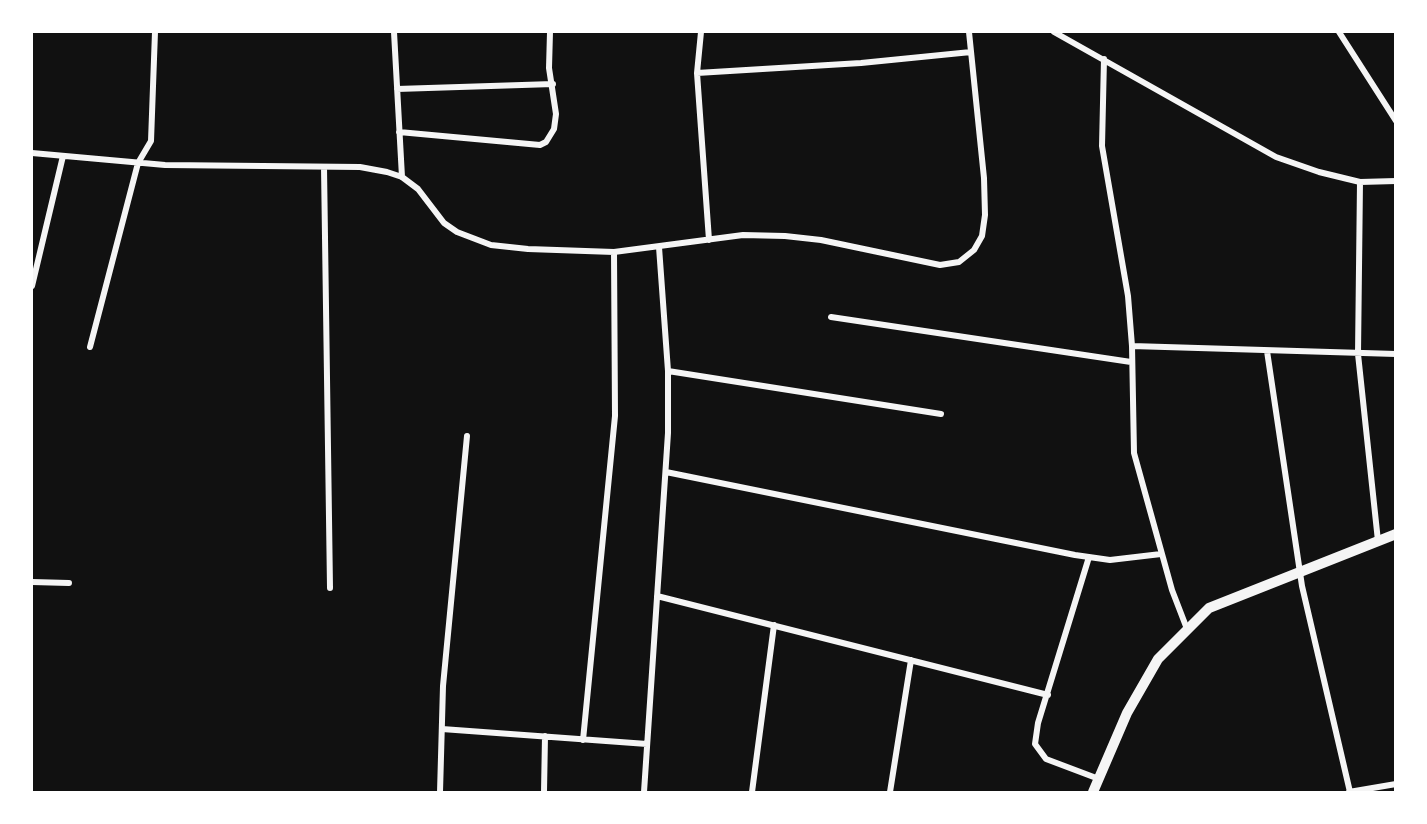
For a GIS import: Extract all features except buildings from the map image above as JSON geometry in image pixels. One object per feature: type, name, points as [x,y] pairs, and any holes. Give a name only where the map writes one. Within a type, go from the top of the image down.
[{"type":"street","points":[[90,347],[138,163],[151,141],[155,32]]},
{"type":"street","points":[[394,32],[402,177]]},
{"type":"street","points":[[399,132],[540,145],[546,142],[554,129],[556,114],[549,59],[550,32]]},
{"type":"street","points":[[701,32],[698,73],[709,240]]},
{"type":"street","points":[[32,153],[138,163],[360,167],[402,177],[418,189],[444,223],[472,240],[528,249],[614,252],[743,235],[785,236],[821,240],[940,265],[959,262],[975,250],[982,236],[985,215],[984,178],[969,32]]},
{"type":"street","points":[[1053,32],[1276,157],[1319,172],[1360,182],[1395,181]]},
{"type":"street","points":[[1339,32],[1395,121]]},
{"type":"street","points":[[698,73],[861,63],[971,52]]},
{"type":"street","points":[[1104,59],[1102,146],[1128,296],[1132,346],[1134,453],[1161,554],[1187,629]]},
{"type":"street","points":[[397,89],[553,84]]},
{"type":"street","points":[[32,286],[63,156]]},
{"type":"street","points":[[324,167],[330,588]]},
{"type":"street","points":[[1360,182],[1358,354],[1378,541]]},
{"type":"street","points":[[645,792],[666,472],[668,371],[658,247]]},
{"type":"street","points":[[584,740],[615,416],[614,252]]},
{"type":"street","points":[[831,317],[1131,362]]},
{"type":"street","points":[[1132,346],[1395,354]]},
{"type":"street","points":[[1267,351],[1300,572],[1349,792],[1395,784]]},
{"type":"street","points":[[668,371],[941,414]]},
{"type":"street","points":[[440,792],[442,729],[467,436]]},
{"type":"street","points":[[666,472],[1089,557],[1110,560],[1161,554]]},
{"type":"street","points":[[1093,792],[1127,714],[1158,659],[1209,608],[1395,534]]},
{"type":"street","points":[[1089,557],[1038,723],[1035,744],[1046,759],[1099,779]]},
{"type":"street","points":[[32,582],[69,583]]},
{"type":"street","points":[[657,596],[1048,695]]},
{"type":"street","points":[[752,792],[774,625]]},
{"type":"street","points":[[890,792],[911,660]]},
{"type":"street","points":[[442,729],[647,744]]},
{"type":"street","points":[[544,792],[545,736]]}]
